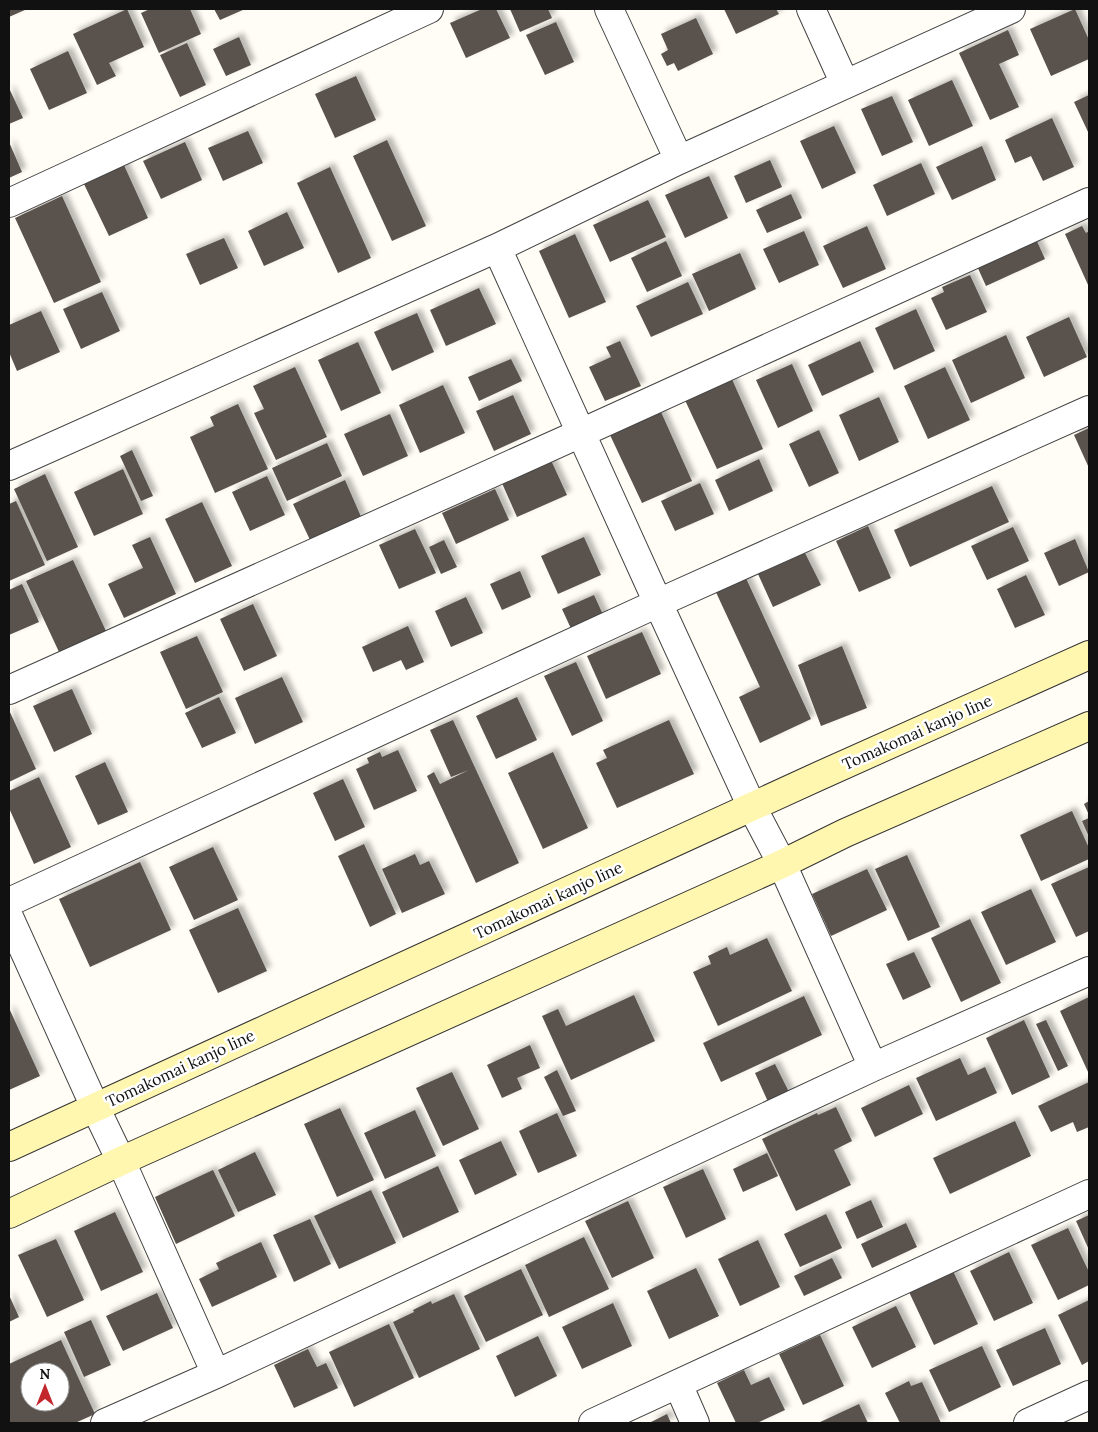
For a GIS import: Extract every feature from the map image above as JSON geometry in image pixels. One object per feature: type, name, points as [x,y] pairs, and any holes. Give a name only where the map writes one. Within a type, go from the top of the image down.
[{"type":"main road","name":"Tomakomai kanjo line","points":[[9,1147],[1089,655]]},
{"type":"main road","points":[[9,1214],[121,1161],[845,834],[1089,726]]},
{"type":"street","points":[[9,203],[429,9]]},
{"type":"street","points":[[608,9],[679,160]]},
{"type":"street","points":[[811,9],[845,84]]},
{"type":"street","points":[[9,466],[497,248],[679,160],[1011,9]]},
{"type":"street","points":[[9,690],[1089,202]]},
{"type":"street","points":[[497,248],[752,807],[782,864],[873,1067]]},
{"type":"street","points":[[9,902],[658,603],[1089,410]]},
{"type":"street","points":[[9,918],[121,1161],[216,1374]]},
{"type":"street","points":[[105,1423],[216,1374],[873,1067],[1089,971]]},
{"type":"street","points":[[593,1423],[1089,1194]]},
{"type":"street","points":[[678,1384],[695,1423]]},
{"type":"street","points":[[1028,1423],[1089,1395]]},
{"type":"building","points":[[9,9],[27,9],[9,17]]},
{"type":"building","points":[[127,9],[144,47],[109,63],[116,76],[97,85],[73,34]]},
{"type":"building","points":[[150,9],[190,9],[201,34],[159,53],[141,13]]},
{"type":"building","points":[[214,9],[245,9],[220,20]]},
{"type":"building","points":[[482,9],[496,9],[510,38],[466,58],[450,23]]},
{"type":"building","points":[[510,9],[548,9],[552,18],[520,32]]},
{"type":"building","points":[[724,9],[776,9],[779,14],[736,34]]},
{"type":"building","points":[[1075,9],[1089,40],[1089,59],[1051,76],[1030,29]]},
{"type":"building","points":[[696,18],[713,54],[678,71],[674,63],[667,66],[661,54],[668,50],[661,34]]},
{"type":"building","points":[[556,22],[574,62],[545,75],[526,35]]},
{"type":"building","points":[[1008,30],[1019,55],[999,64],[1019,107],[990,120],[959,53]]},
{"type":"building","points":[[239,37],[251,65],[226,76],[213,49]]},
{"type":"building","points":[[187,43],[206,85],[180,97],[160,55]]},
{"type":"building","points":[[68,51],[87,93],[49,110],[30,69]]},
{"type":"building","points":[[356,76],[376,120],[335,138],[315,94]]},
{"type":"building","points":[[952,80],[973,126],[929,146],[908,100]]},
{"type":"building","points":[[9,88],[23,118],[9,124]]},
{"type":"building","points":[[1089,95],[1089,134],[1074,102]]},
{"type":"building","points":[[892,96],[913,142],[882,156],[861,109]]},
{"type":"building","points":[[1052,118],[1074,167],[1043,181],[1031,156],[1015,163],[1005,140]]},
{"type":"building","points":[[834,126],[856,173],[822,189],[800,141]]},
{"type":"building","points":[[248,131],[263,163],[223,181],[208,148]]},
{"type":"building","points":[[387,140],[426,226],[392,241],[353,156]]},
{"type":"building","points":[[9,142],[22,172],[9,178]]},
{"type":"building","points":[[185,142],[202,180],[161,199],[143,161]]},
{"type":"building","points":[[982,146],[996,180],[952,200],[936,167]]},
{"type":"building","points":[[770,160],[782,187],[746,203],[734,176]]},
{"type":"building","points":[[123,163],[148,218],[109,236],[83,182]]},
{"type":"building","points":[[921,163],[935,194],[887,216],[873,185]]},
{"type":"building","points":[[330,167],[371,258],[338,273],[297,183]]},
{"type":"building","points":[[709,176],[728,218],[685,238],[665,195]]},
{"type":"building","points":[[791,194],[802,218],[767,233],[756,210]]},
{"type":"building","points":[[62,196],[101,282],[54,303],[15,218]]},
{"type":"building","points":[[648,200],[666,237],[610,262],[593,225]]},
{"type":"building","points":[[287,212],[304,248],[264,266],[248,231]]},
{"type":"building","points":[[867,226],[886,269],[843,288],[823,246]]},
{"type":"building","points":[[1082,226],[1086,233],[1089,231],[1089,287],[1065,234]]},
{"type":"building","points":[[804,231],[819,265],[779,283],[763,249]]},
{"type":"building","points":[[575,234],[606,302],[569,318],[539,251]]},
{"type":"building","points":[[1035,237],[1045,259],[986,286],[976,264]]},
{"type":"building","points":[[224,238],[238,268],[200,285],[186,254]]},
{"type":"building","points":[[666,241],[682,276],[647,292],[631,258]]},
{"type":"building","points":[[740,253],[756,289],[709,311],[692,274]]},
{"type":"building","points":[[970,275],[987,312],[946,330],[931,298],[944,292],[942,287]]},
{"type":"building","points":[[688,282],[703,314],[651,337],[636,306]]},
{"type":"building","points":[[479,288],[496,324],[446,346],[430,310]]},
{"type":"building","points":[[102,292],[120,331],[81,349],[63,309]]},
{"type":"building","points":[[916,309],[935,351],[894,370],[875,328]]},
{"type":"building","points":[[41,311],[60,352],[17,371],[9,352],[9,325]]},
{"type":"building","points":[[417,313],[434,352],[392,371],[374,332]]},
{"type":"building","points":[[1069,317],[1087,357],[1044,377],[1026,337]]},
{"type":"building","points":[[1006,335],[1025,378],[971,403],[952,360]]},
{"type":"building","points":[[620,341],[641,386],[605,401],[589,367],[611,357],[606,347]]},
{"type":"building","points":[[860,341],[874,372],[822,396],[808,365]]},
{"type":"building","points":[[358,342],[381,393],[341,411],[318,360]]},
{"type":"building","points":[[511,359],[522,381],[479,401],[468,377]]},
{"type":"building","points":[[792,364],[813,411],[778,428],[756,380]]},
{"type":"building","points":[[295,367],[327,437],[276,460],[254,413],[264,409],[253,386]]},
{"type":"building","points":[[945,367],[970,420],[928,439],[904,386]]},
{"type":"building","points":[[731,377],[763,449],[717,469],[684,398]]},
{"type":"building","points":[[443,385],[465,433],[420,453],[399,405]]},
{"type":"building","points":[[513,395],[531,434],[494,451],[476,411]]},
{"type":"building","points":[[879,397],[899,442],[859,461],[839,415]]},
{"type":"building","points":[[238,404],[268,469],[215,493],[190,437],[214,426],[210,417]]},
{"type":"building","points":[[661,412],[692,481],[642,503],[610,435]]},
{"type":"building","points":[[390,414],[408,456],[363,476],[344,434]]},
{"type":"building","points":[[1089,428],[1089,468],[1074,435]]},
{"type":"building","points":[[819,430],[839,473],[809,487],[789,444]]},
{"type":"building","points":[[327,443],[342,476],[287,501],[272,468]]},
{"type":"building","points":[[132,450],[153,496],[141,501],[120,456]]},
{"type":"building","points":[[550,458],[567,495],[517,517],[501,481]]},
{"type":"building","points":[[759,459],[773,491],[729,511],[715,480]]},
{"type":"building","points":[[123,469],[143,514],[94,536],[74,492]]},
{"type":"building","points":[[45,474],[78,547],[47,561],[14,489]]},
{"type":"building","points":[[267,476],[285,515],[250,531],[232,492]]},
{"type":"building","points":[[345,480],[362,519],[311,542],[293,504]]},
{"type":"building","points":[[700,483],[714,514],[675,531],[661,501]]},
{"type":"building","points":[[992,486],[1009,522],[910,567],[894,530]]},
{"type":"building","points":[[495,489],[509,520],[456,544],[442,513]]},
{"type":"building","points":[[16,501],[45,565],[9,581],[9,504]]},
{"type":"building","points":[[202,502],[232,566],[195,583],[165,519]]},
{"type":"building","points":[[868,526],[891,578],[859,592],[836,541]]},
{"type":"building","points":[[1013,527],[1029,561],[987,580],[971,546]]},
{"type":"building","points":[[415,529],[436,573],[399,589],[379,545]]},
{"type":"building","points":[[150,537],[176,594],[124,618],[108,584],[143,568],[132,545]]},
{"type":"building","points":[[584,537],[601,575],[558,594],[541,556]]},
{"type":"building","points":[[1075,539],[1089,572],[1059,586],[1044,553]]},
{"type":"building","points":[[444,540],[457,567],[441,574],[429,547]]},
{"type":"building","points":[[805,553],[821,585],[773,607],[758,574]]},
{"type":"building","points":[[73,560],[106,631],[59,652],[26,581]]},
{"type":"building","points":[[520,571],[531,597],[502,610],[490,584]]},
{"type":"building","points":[[744,574],[811,719],[760,743],[739,697],[760,687],[714,588]]},
{"type":"building","points":[[1026,575],[1045,615],[1015,628],[997,589]]},
{"type":"building","points":[[22,584],[39,622],[9,635],[9,590]]},
{"type":"building","points":[[594,595],[605,619],[573,633],[562,609]]},
{"type":"building","points":[[466,597],[483,633],[451,647],[435,611]]},
{"type":"building","points":[[253,604],[277,656],[244,671],[220,619]]},
{"type":"building","points":[[408,626],[424,662],[406,670],[401,660],[373,672],[362,647]]},
{"type":"building","points":[[642,632],[661,674],[606,699],[587,656]]},
{"type":"building","points":[[197,636],[223,692],[186,709],[160,652]]},
{"type":"building","points":[[842,646],[867,708],[821,726],[798,665]]},
{"type":"building","points":[[576,662],[603,721],[572,736],[544,676]]},
{"type":"building","points":[[282,677],[303,722],[255,744],[235,698]]},
{"type":"building","points":[[72,689],[92,734],[54,752],[33,706]]},
{"type":"building","points":[[219,697],[236,733],[202,748],[185,713]]},
{"type":"building","points":[[517,697],[537,740],[496,759],[476,716]]},
{"type":"building","points":[[9,710],[36,769],[9,782]]},
{"type":"building","points":[[453,720],[519,863],[476,883],[427,776],[434,772],[440,784],[469,770],[451,777],[430,730]]},
{"type":"building","points":[[669,720],[694,774],[617,808],[596,763],[607,758],[603,750]]},
{"type":"building","points":[[398,750],[417,791],[374,810],[356,769],[369,763],[367,758],[380,752],[382,757]]},
{"type":"building","points":[[553,752],[588,828],[543,849],[508,773]]},
{"type":"building","points":[[105,762],[128,812],[98,825],[75,776]]},
{"type":"building","points":[[39,777],[71,847],[34,864],[9,808],[9,791]]},
{"type":"building","points":[[343,779],[365,827],[335,841],[313,793]]},
{"type":"building","points":[[1089,801],[1089,815],[1084,804]]},
{"type":"building","points":[[1072,811],[1089,848],[1089,859],[1041,881],[1020,835]]},
{"type":"building","points":[[1089,818],[1089,837],[1082,821]]},
{"type":"building","points":[[364,844],[396,914],[370,927],[338,856]]},
{"type":"building","points":[[213,847],[238,900],[194,920],[169,867]]},
{"type":"building","points":[[415,854],[420,865],[429,861],[445,894],[402,913],[382,869]]},
{"type":"building","points":[[907,855],[940,927],[908,941],[875,869]]},
{"type":"building","points":[[140,862],[171,930],[90,967],[59,899]]},
{"type":"building","points":[[1089,867],[1089,931],[1076,937],[1051,884]]},
{"type":"building","points":[[867,869],[887,910],[831,936],[812,894]]},
{"type":"building","points":[[1031,889],[1056,942],[1006,965],[981,912]]},
{"type":"building","points":[[238,908],[267,971],[218,993],[189,930]]},
{"type":"building","points":[[970,919],[1001,983],[961,1002],[931,938]]},
{"type":"building","points":[[767,938],[792,991],[718,1026],[693,972],[711,964],[708,956],[727,947],[730,955]]},
{"type":"building","points":[[914,952],[931,987],[903,1000],[886,964]]},
{"type":"building","points":[[634,995],[655,1041],[571,1080],[542,1016],[558,1009],[566,1026]]},
{"type":"building","points":[[804,996],[822,1035],[721,1082],[703,1043]]},
{"type":"building","points":[[1089,997],[1089,1074],[1060,1011]]},
{"type":"building","points":[[9,1008],[40,1076],[9,1090]]},
{"type":"building","points":[[1024,1020],[1050,1077],[1012,1095],[986,1038]]},
{"type":"building","points":[[1046,1020],[1068,1066],[1058,1071],[1036,1024]]},
{"type":"building","points":[[530,1045],[540,1068],[517,1078],[522,1089],[502,1098],[487,1065]]},
{"type":"building","points":[[960,1058],[968,1075],[985,1067],[997,1093],[936,1121],[916,1078]]},
{"type":"building","points":[[775,1064],[790,1094],[769,1104],[755,1073]]},
{"type":"building","points":[[557,1070],[576,1111],[563,1116],[544,1077]]},
{"type":"building","points":[[452,1072],[479,1129],[443,1146],[416,1088]]},
{"type":"building","points":[[1089,1082],[1089,1127],[1077,1132],[1073,1122],[1051,1132],[1038,1106]]},
{"type":"building","points":[[909,1085],[923,1114],[875,1137],[861,1108]]},
{"type":"building","points":[[836,1107],[852,1141],[834,1150],[851,1185],[796,1211],[762,1139],[817,1113],[818,1115]]},
{"type":"building","points":[[340,1108],[374,1180],[337,1197],[304,1124]]},
{"type":"building","points":[[415,1110],[436,1156],[385,1179],[364,1133]]},
{"type":"building","points":[[557,1113],[577,1156],[538,1173],[519,1131]]},
{"type":"building","points":[[1015,1121],[1031,1156],[950,1194],[933,1158]]},
{"type":"building","points":[[501,1141],[517,1175],[475,1195],[459,1160]]},
{"type":"building","points":[[255,1152],[276,1195],[238,1212],[218,1170]]},
{"type":"building","points":[[767,1153],[778,1176],[743,1192],[733,1169]]},
{"type":"building","points":[[438,1166],[459,1212],[403,1238],[382,1192]]},
{"type":"building","points":[[703,1169],[726,1219],[686,1238],[663,1187]]},
{"type":"building","points":[[213,1170],[235,1216],[176,1244],[155,1197]]},
{"type":"building","points":[[371,1190],[396,1243],[339,1269],[314,1216]]},
{"type":"building","points":[[871,1200],[883,1227],[857,1239],[845,1212]]},
{"type":"building","points":[[628,1201],[654,1258],[612,1278],[585,1221]]},
{"type":"building","points":[[115,1212],[143,1272],[101,1291],[74,1231]]},
{"type":"building","points":[[826,1214],[842,1248],[800,1267],[784,1234]]},
{"type":"building","points":[[1089,1215],[1089,1250],[1076,1221]]},
{"type":"building","points":[[310,1219],[331,1264],[294,1282],[273,1235]]},
{"type":"building","points":[[906,1223],[917,1247],[872,1268],[861,1244]]},
{"type":"building","points":[[1068,1228],[1089,1272],[1089,1285],[1058,1300],[1031,1245]]},
{"type":"building","points":[[584,1237],[609,1289],[549,1317],[525,1265]]},
{"type":"building","points":[[56,1239],[84,1300],[47,1317],[18,1255]]},
{"type":"building","points":[[758,1240],[780,1287],[740,1306],[718,1259]]},
{"type":"building","points":[[261,1242],[277,1277],[212,1307],[199,1279],[219,1269],[216,1263]]},
{"type":"building","points":[[1009,1252],[1033,1303],[994,1321],[970,1271]]},
{"type":"building","points":[[832,1258],[842,1278],[804,1296],[794,1276]]},
{"type":"building","points":[[696,1268],[719,1316],[669,1339],[647,1291]]},
{"type":"building","points":[[521,1269],[543,1315],[486,1342],[464,1296]]},
{"type":"building","points":[[953,1271],[978,1324],[934,1345],[909,1292]]},
{"type":"building","points":[[157,1293],[173,1328],[123,1351],[106,1316]]},
{"type":"building","points":[[454,1294],[480,1349],[419,1378],[393,1322],[431,1301],[432,1304]]},
{"type":"building","points":[[9,1295],[19,1317],[9,1322]]},
{"type":"building","points":[[1089,1300],[1089,1361],[1082,1365],[1058,1315]]},
{"type":"building","points":[[613,1303],[632,1346],[582,1369],[562,1327]]},
{"type":"building","points":[[896,1306],[916,1347],[872,1368],[852,1327]]},
{"type":"building","points":[[91,1320],[111,1365],[84,1377],[64,1332]]},
{"type":"building","points":[[389,1324],[414,1378],[354,1407],[329,1352]]},
{"type":"building","points":[[1045,1328],[1061,1364],[1013,1386],[996,1350]]},
{"type":"building","points":[[820,1335],[844,1386],[803,1405],[779,1354]]},
{"type":"building","points":[[538,1336],[557,1376],[515,1397],[496,1356]]},
{"type":"building","points":[[61,1340],[95,1414],[75,1423],[9,1423],[9,1364]]},
{"type":"building","points":[[982,1346],[1001,1387],[949,1412],[929,1370]]},
{"type":"building","points":[[308,1349],[317,1367],[326,1363],[338,1388],[294,1408],[274,1365]]},
{"type":"building","points":[[744,1370],[751,1385],[769,1377],[785,1410],[757,1423],[736,1423],[717,1383]]},
{"type":"building","points":[[909,1381],[911,1386],[922,1382],[941,1423],[900,1423],[885,1393]]},
{"type":"building","points":[[859,1404],[868,1423],[818,1423]]},
{"type":"building","points":[[667,1414],[671,1423],[649,1423]]}]
